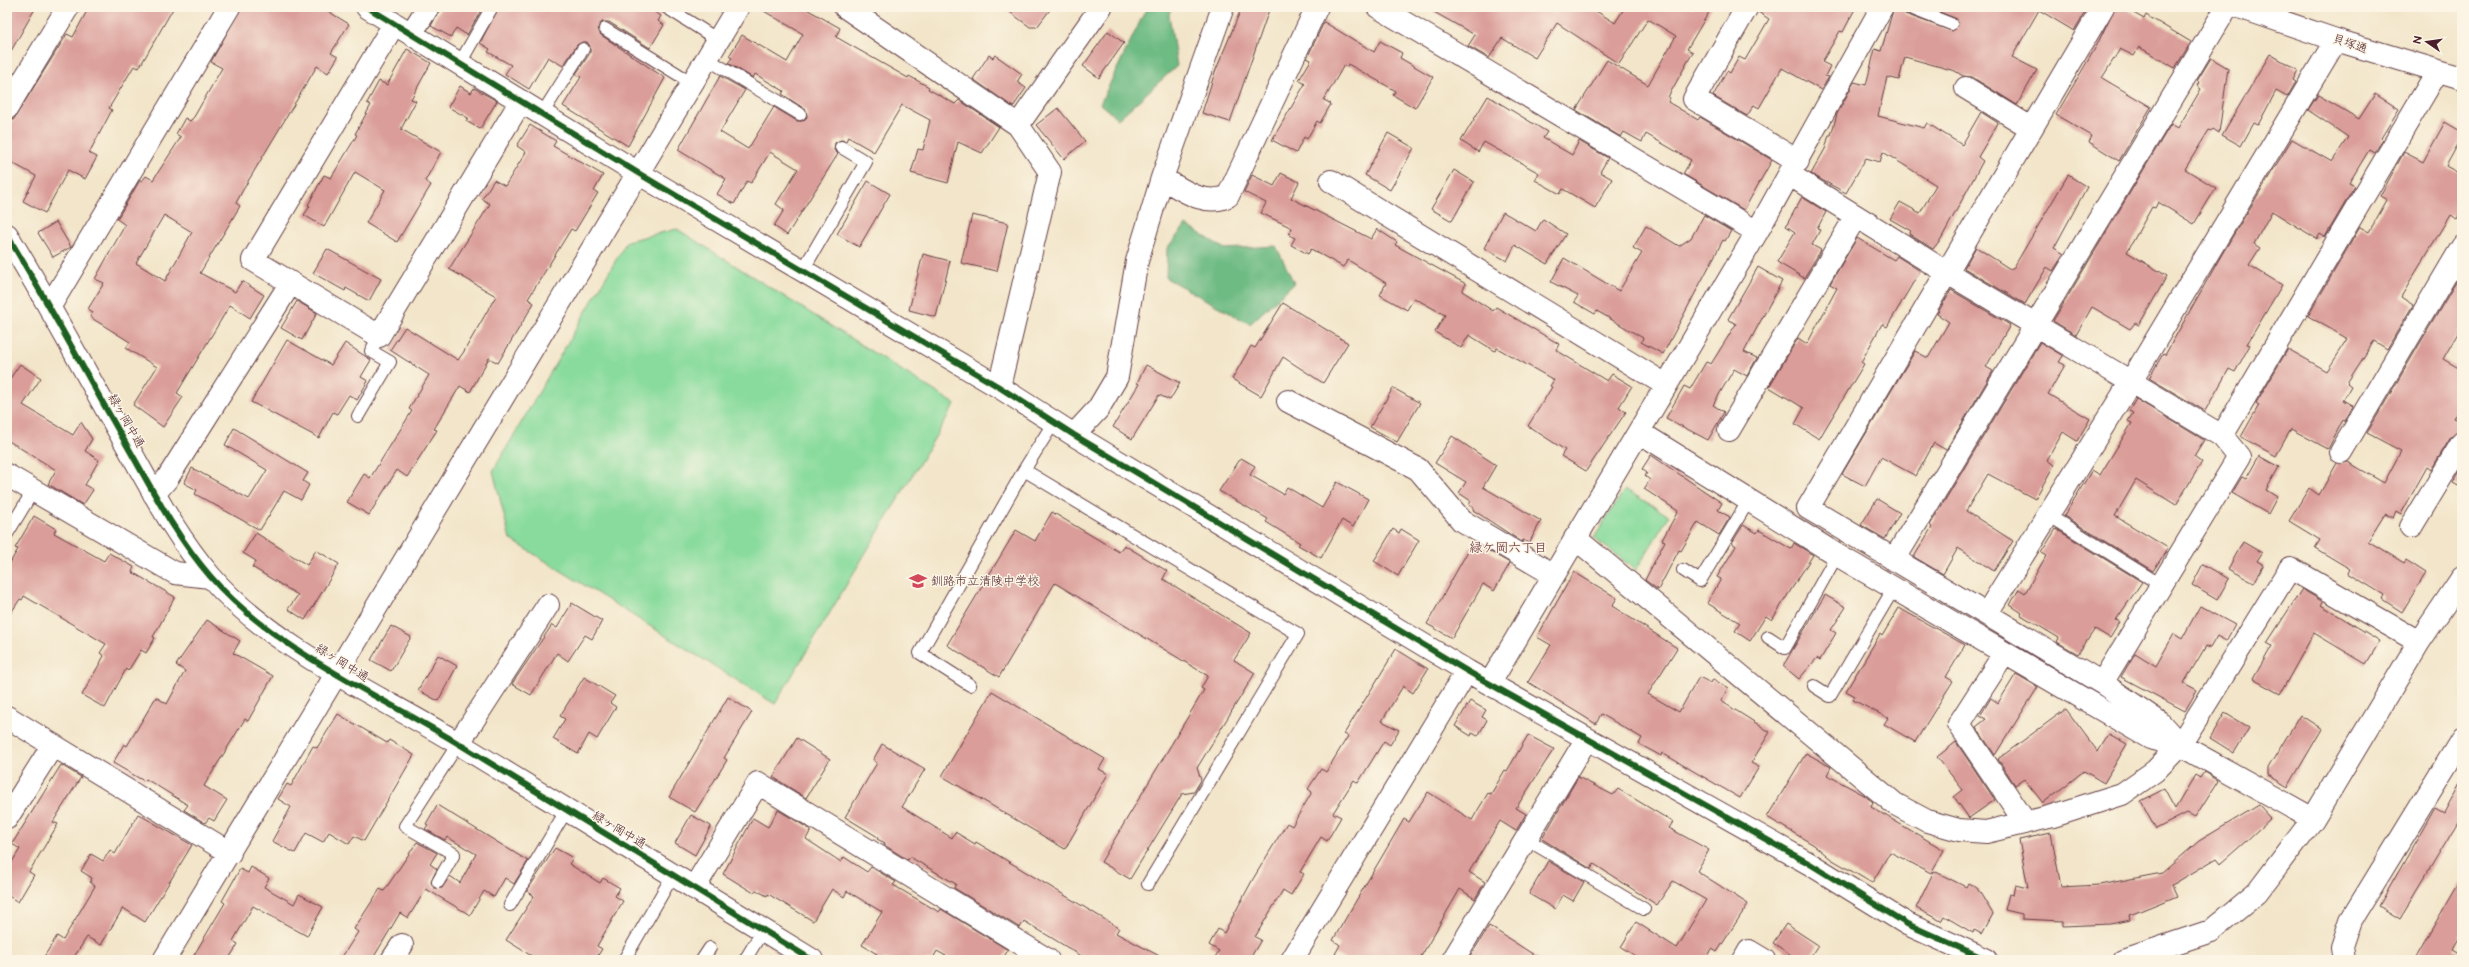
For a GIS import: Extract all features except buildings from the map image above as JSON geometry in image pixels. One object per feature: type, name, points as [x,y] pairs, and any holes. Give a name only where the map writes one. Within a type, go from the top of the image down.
[{"type":"street","points":[[7,108],[68,7]]},
{"type":"street","points":[[50,306],[229,7]]},
{"type":"street","points":[[367,7],[638,173],[999,387],[1074,435],[1467,671],[1586,740],[1810,864],[1907,924],[1988,960]]},
{"type":"street","points":[[428,7],[403,29],[253,260],[290,284],[379,336],[521,101]]},
{"type":"street","points":[[164,960],[230,853],[738,7]]},
{"type":"street","points":[[845,7],[1018,126],[1050,172],[999,387]]},
{"type":"street","points":[[1018,126],[1102,7]]},
{"type":"street","points":[[1074,435],[1098,409],[1117,377],[1137,261],[1162,178],[1223,7]]},
{"type":"street","points":[[1162,178],[1198,198],[1217,201],[1228,196],[1318,7]]},
{"type":"street","points":[[1378,7],[1757,232]]},
{"type":"street","points":[[1747,7],[1694,99],[1794,168],[1856,216],[2130,383],[2222,436],[2239,457],[2102,683]]},
{"type":"street","points":[[1490,683],[1757,232],[1794,168],[1882,7]]},
{"type":"street","points":[[2103,7],[1808,508],[1894,560],[1988,613],[2102,683],[2159,722],[2180,745]]},
{"type":"street","points":[[1894,560],[2227,7]]},
{"type":"street","name":"貝塚通","points":[[2239,7],[2336,40],[2437,72],[2462,78]]},
{"type":"street","points":[[1988,613],[2130,383],[2336,40]]},
{"type":"street","points":[[2222,436],[2437,72]]},
{"type":"street","points":[[1966,88],[2031,128]]},
{"type":"street","points":[[1331,181],[1666,385]]},
{"type":"street","points":[[1729,430],[1856,216]]},
{"type":"street","name":"緑ヶ岡中通","points":[[10,247],[50,306],[154,494],[182,540],[210,576],[236,603],[266,627],[337,674],[458,744],[812,960]]},
{"type":"street","points":[[2341,452],[2462,247]]},
{"type":"street","points":[[154,494],[167,479],[290,284]]},
{"type":"street","points":[[1288,401],[1418,469],[1462,521],[1554,575]]},
{"type":"street","points":[[1639,432],[1837,555],[2004,654],[2150,738],[2180,745],[2313,820]]},
{"type":"street","points":[[2411,527],[2462,443]]},
{"type":"street","points":[[7,475],[175,573],[210,576]]},
{"type":"street","points":[[1575,538],[1895,804],[1927,821],[1959,830],[1986,832],[2053,816],[2122,794],[2155,771],[2180,745],[2290,568],[2419,642]]},
{"type":"street","points":[[2124,960],[2211,931],[2257,893],[2313,820],[2419,642],[2462,578]]},
{"type":"street","points":[[458,744],[548,605]]},
{"type":"street","points":[[2004,654],[1960,724],[2025,822]]},
{"type":"street","points":[[1292,960],[1467,671]]},
{"type":"street","points":[[7,717],[230,853]]},
{"type":"street","points":[[2344,960],[2342,947],[2351,920],[2462,739]]},
{"type":"street","points":[[1453,960],[1528,840],[1586,740]]},
{"type":"street","points":[[7,818],[53,745]]},
{"type":"street","points":[[694,888],[758,783],[1048,960]]},
{"type":"street","points":[[1744,960],[1749,951],[1764,960]]},
{"type":"lane","points":[[460,63],[492,7]]},
{"type":"lane","points":[[666,7],[718,40]]},
{"type":"lane","points":[[1908,7],[1950,24]]},
{"type":"lane","points":[[605,29],[692,83]]},
{"type":"lane","points":[[542,114],[583,49]]},
{"type":"lane","points":[[707,59],[800,114]]},
{"type":"lane","points":[[803,270],[866,162],[841,147]]},
{"type":"lane","points":[[358,416],[390,362],[370,351],[379,336]]},
{"type":"lane","points":[[970,685],[920,653],[1024,470],[1054,422]]},
{"type":"lane","points":[[1024,470],[1298,634],[1148,884]]},
{"type":"lane","points":[[7,534],[33,491]]},
{"type":"lane","points":[[1683,570],[1700,581],[1749,500]]},
{"type":"lane","points":[[2048,515],[2161,585]]},
{"type":"lane","points":[[1768,637],[1785,648],[1837,555]]},
{"type":"lane","points":[[1814,686],[1830,696],[1894,588]]},
{"type":"lane","points":[[438,882],[454,854],[405,826],[458,744]]},
{"type":"lane","points":[[510,905],[566,811]]},
{"type":"lane","points":[[1528,840],[1644,909]]},
{"type":"lane","points":[[624,960],[672,875]]},
{"type":"lane","points":[[746,960],[763,930]]},
{"type":"lane","points":[[702,960],[710,948]]},
{"type":"green space","points":[[1147,7],[1171,7],[1169,15],[1177,66],[1118,119],[1100,104]]},
{"type":"green space","points":[[1186,225],[1225,249],[1276,246],[1294,283],[1250,324],[1166,278],[1167,248]]},
{"type":"green space","points":[[677,229],[955,404],[775,704],[510,539],[493,471],[627,241]]},
{"type":"green space","points":[[1625,489],[1669,516],[1636,570],[1594,538]]},
{"type":"cycle path","points":[[367,7],[638,173],[999,387],[1074,435],[1467,671],[1810,864],[1907,924],[1987,960]]},
{"type":"cycle path","points":[[7,235],[166,515],[198,561],[235,602],[263,626],[327,669],[459,744],[812,960]]},
{"type":"place","name":"釧路市立清陵中学校","points":[[918,581]]},
{"type":"district","name":"緑ケ岡六丁目","points":[[1508,548]]}]
